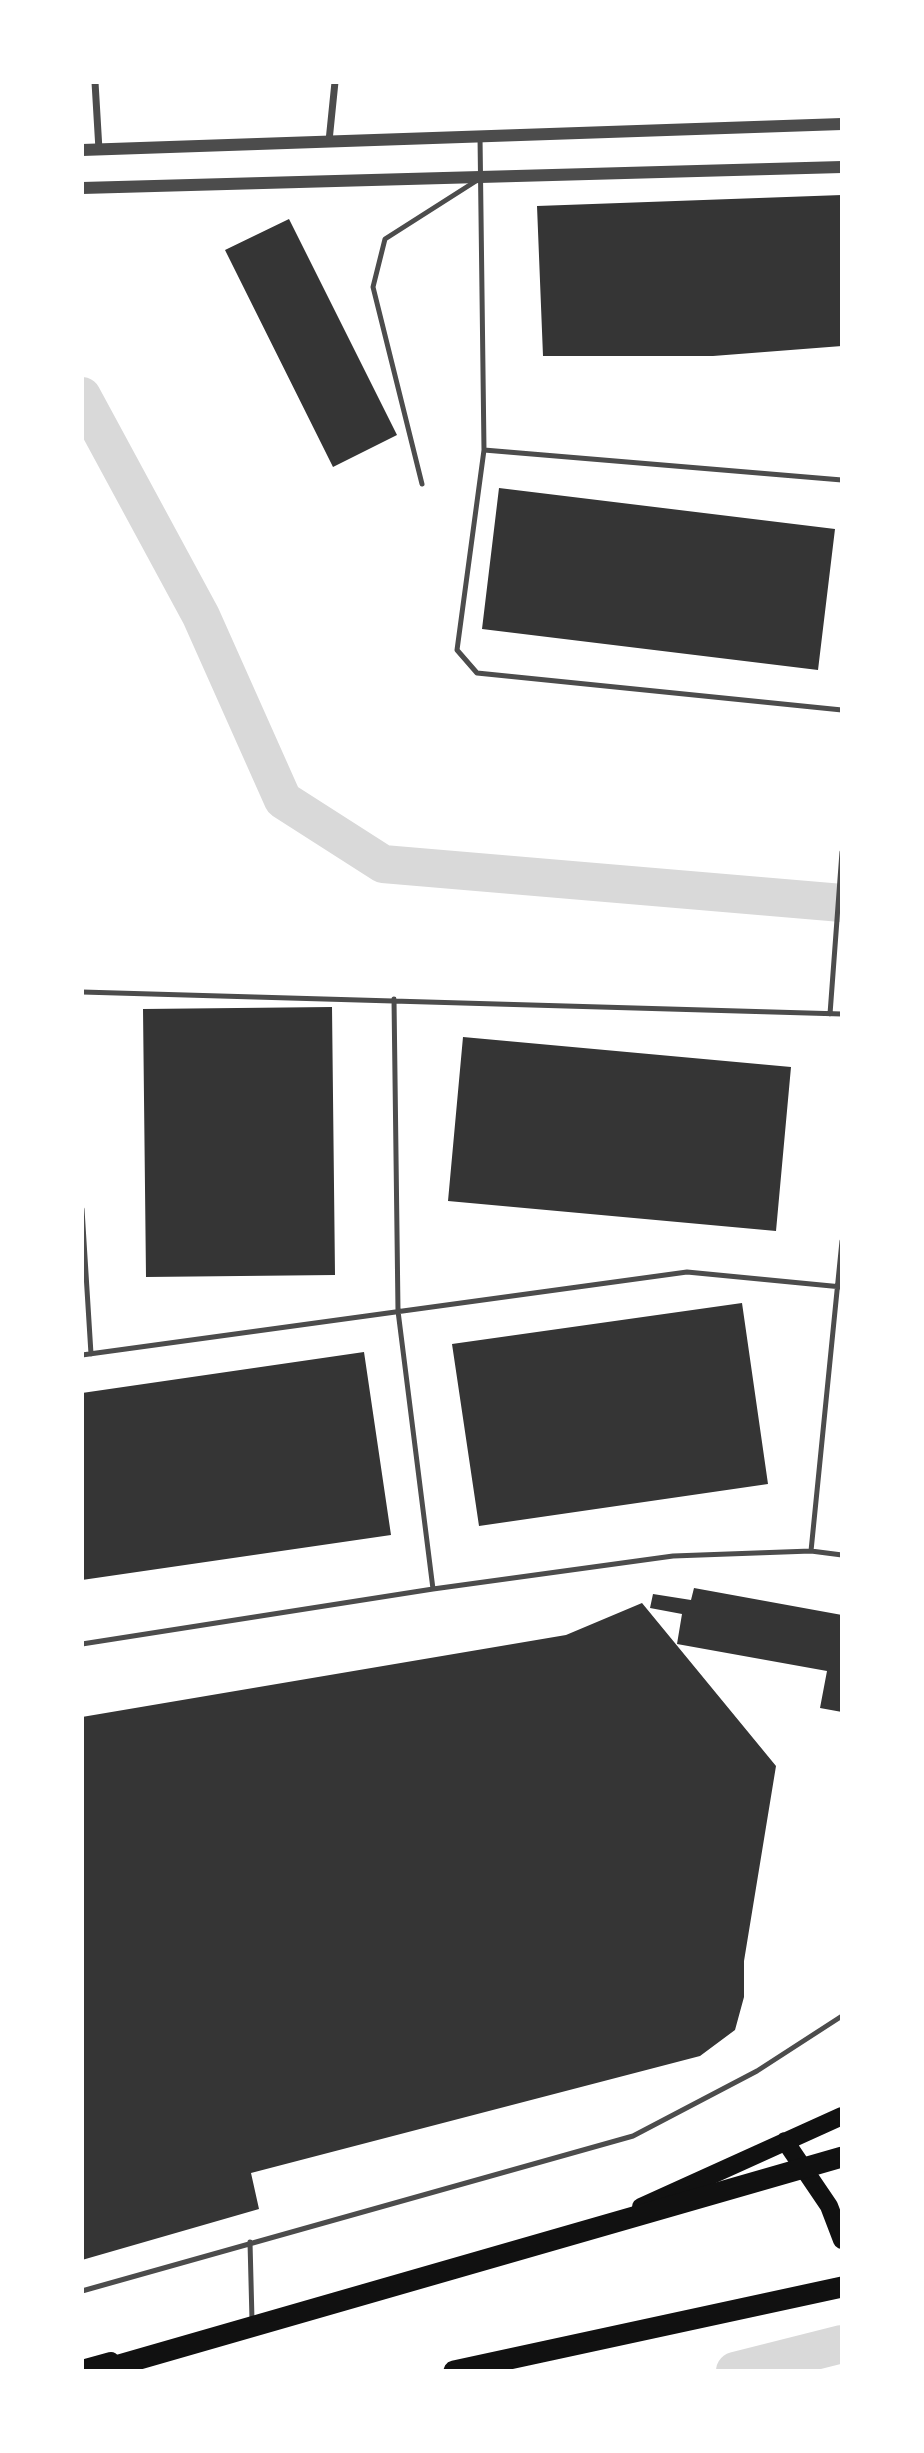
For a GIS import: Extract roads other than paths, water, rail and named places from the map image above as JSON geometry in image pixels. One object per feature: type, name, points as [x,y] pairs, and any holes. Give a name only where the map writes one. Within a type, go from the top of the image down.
[{"type":"highway","points":[[98,2371],[842,2157]]},
{"type":"highway","points":[[454,2371],[554,2347],[842,2287]]},
{"type":"main road","points":[[82,2369],[253,2325],[589,2231],[842,2116]]},
{"type":"main road","points":[[785,2141],[829,2206],[842,2240]]},
{"type":"street","points":[[93,82],[99,150]]},
{"type":"street","points":[[329,141],[335,82]]},
{"type":"street","points":[[82,150],[842,124]]},
{"type":"street","points":[[82,188],[842,167]]},
{"type":"lane","points":[[480,136],[484,450],[457,650],[477,673],[842,710]]},
{"type":"lane","points":[[422,484],[373,287],[385,239],[481,177]]},
{"type":"lane","points":[[484,450],[842,480]]},
{"type":"lane","points":[[831,1014],[842,852]]},
{"type":"lane","points":[[82,992],[842,1014]]},
{"type":"lane","points":[[394,999],[398,1311],[433,1589]]},
{"type":"lane","points":[[82,1209],[91,1354]]},
{"type":"lane","points":[[811,1551],[842,1241]]},
{"type":"lane","points":[[82,1355],[687,1272],[839,1287]]},
{"type":"lane","points":[[82,1644],[433,1589],[673,1556],[811,1551],[842,1555]]},
{"type":"lane","points":[[82,2291],[634,2136],[757,2071],[842,2016]]},
{"type":"lane","points":[[250,2242],[253,2325]]},
{"type":"waterway","points":[[82,396],[201,616],[283,800],[383,864],[842,903]]},
{"type":"waterway","points":[[735,2371],[842,2344]]}]
